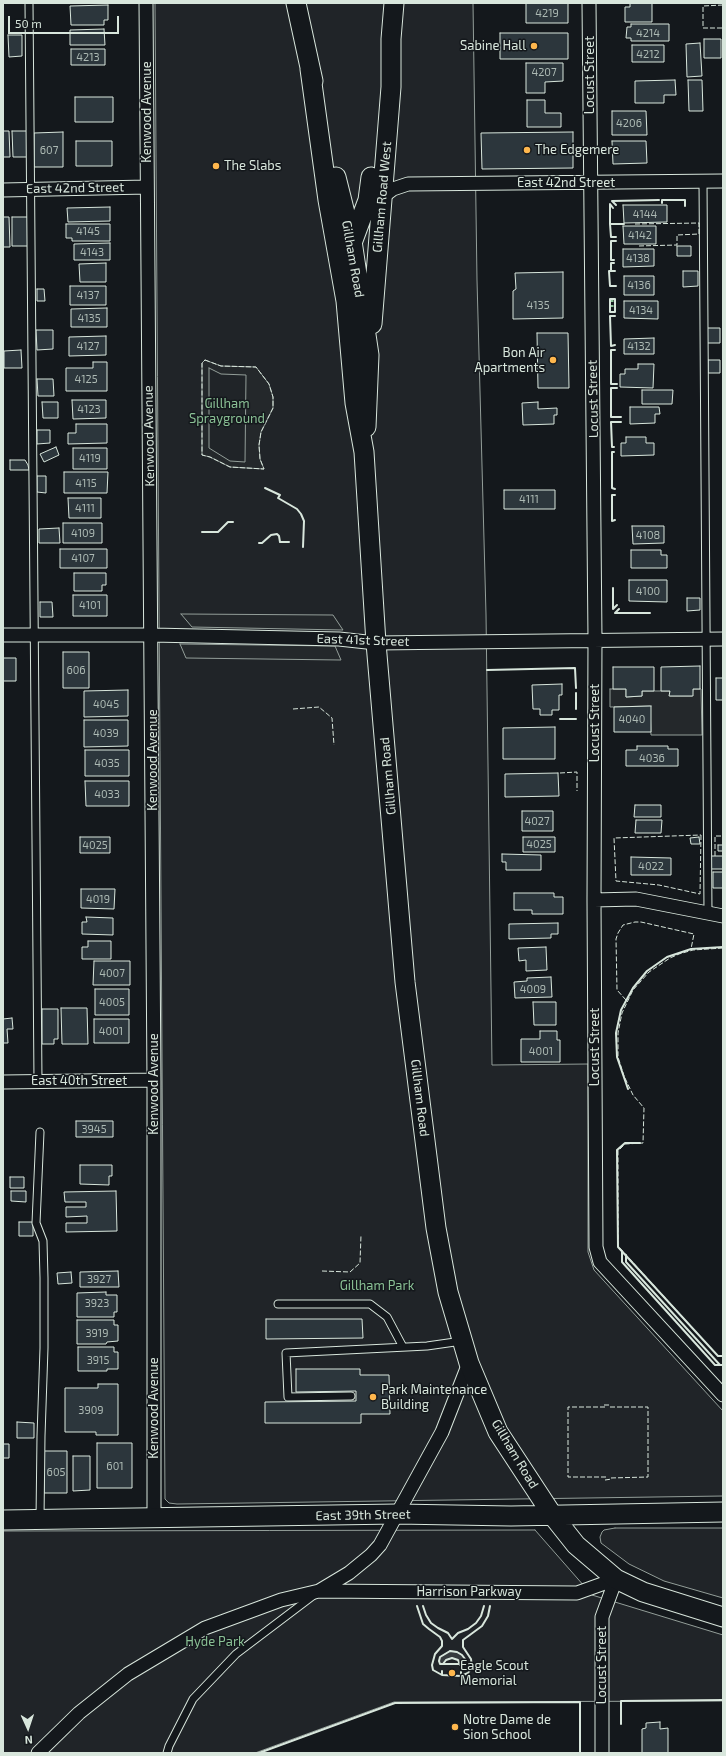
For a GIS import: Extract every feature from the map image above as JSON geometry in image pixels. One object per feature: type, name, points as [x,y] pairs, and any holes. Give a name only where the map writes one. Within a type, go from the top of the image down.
[{"type":"main road","name":"Gillham Road","points":[[296,3],[310,70],[352,242],[369,355],[368,408],[364,452]]},
{"type":"main road","name":"Gillham Road West","points":[[369,355],[391,87],[391,39],[394,3]]},
{"type":"main road","name":"Gillham Road West","points":[[346,301],[352,242],[368,200],[380,92],[391,39]]},
{"type":"main road","name":"Gillham Road","points":[[310,70],[328,200],[346,301],[355,404],[364,452],[376,643],[405,982],[436,1228],[448,1292],[469,1363],[498,1432],[552,1516],[576,1545],[616,1579],[643,1592],[723,1617]]},
{"type":"main road","name":"East 39th Street","points":[[3,1520],[397,1514],[552,1516],[723,1512]]},
{"type":"street","name":"Kenwood Avenue","points":[[146,3],[149,457],[152,635],[154,1518]]},
{"type":"street","name":"Locust Street","points":[[589,3],[595,639],[594,900],[596,1247],[600,1262],[723,1395]]},
{"type":"street","points":[[384,168],[408,184]]},
{"type":"street","name":"East 42nd Street","points":[[381,198],[393,189],[408,184],[723,182]]},
{"type":"street","name":"East 42nd Street","points":[[3,190],[147,187]]},
{"type":"street","name":"East 41st Street","points":[[3,635],[152,635],[339,638],[376,643],[595,639],[723,639]]},
{"type":"street","points":[[594,900],[636,899],[723,916]]},
{"type":"street","name":"East 40th Street","points":[[3,1082],[154,1080]]},
{"type":"street","name":"Harrison Parkway","points":[[319,1592],[349,1573],[371,1555],[380,1545],[442,1432],[469,1363]]},
{"type":"street","name":"Locust Street","points":[[602,1753],[602,1617],[616,1579]]},
{"type":"street","name":"Harrison Parkway","points":[[38,1753],[79,1713],[128,1674],[205,1628],[281,1600],[319,1592],[577,1593],[616,1579]]},
{"type":"lane","points":[[29,3],[38,1081]]},
{"type":"lane","points":[[703,182],[708,913]]},
{"type":"lane","points":[[40,1132],[36,1223],[43,1241],[44,1348],[40,1519]]},
{"type":"lane","points":[[278,1304],[370,1304],[387,1317],[403,1347]]},
{"type":"lane","points":[[351,1396],[288,1397],[286,1353],[427,1346],[462,1341]]},
{"type":"lane","points":[[167,1753],[168,1746],[193,1699],[236,1654],[319,1592]]},
{"type":"green space","name":"Gillham Park","points":[[155,3],[473,3],[477,280],[486,614],[492,1065],[588,1064],[588,1252],[594,1270],[723,1411],[723,1496],[177,1504],[169,1503],[165,1499]]},
{"type":"green space","points":[[615,1528],[723,1528],[723,1598],[664,1581],[629,1564],[601,1543],[600,1537],[602,1532],[604,1530]]},
{"type":"green space","name":"Hyde Park","points":[[535,1530],[592,1595],[723,1635],[723,1701],[394,1702],[255,1753],[3,1753],[3,1531]]},
{"type":"shaded area","points":[[205,360],[221,366],[256,367],[269,384],[273,397],[273,408],[261,432],[259,445],[260,459],[264,469],[230,467],[210,457],[202,455],[202,363]],"holes":[[[209,368],[221,374],[246,375],[245,462],[230,461],[209,448]]]},
{"type":"shaded area","points":[[181,614],[333,615],[343,630],[192,627]]},
{"type":"shaded area","points":[[180,644],[335,646],[341,660],[186,658]]},
{"type":"shaded area","points":[[610,689],[626,689],[626,697],[642,696],[642,691],[670,691],[670,696],[692,696],[693,689],[701,689],[702,735],[651,735],[650,706],[610,707]]},
{"type":"shaded area","points":[[450,1651],[457,1652],[462,1655],[465,1659],[464,1664],[460,1665],[458,1660],[452,1658],[446,1660],[443,1664],[440,1664],[440,1657]]},
{"type":"building","points":[[526,3],[568,3],[568,23],[526,23]]},
{"type":"building","points":[[630,3],[652,3],[652,22],[625,22],[625,7],[630,7]]},
{"type":"building","points":[[108,5],[108,20],[104,20],[104,25],[71,25],[70,6]]},
{"type":"building","points":[[631,24],[669,24],[669,41],[631,41],[631,38],[626,38],[627,27],[631,27]]},
{"type":"building","points":[[104,29],[105,45],[70,45],[70,30]]},
{"type":"building","name":"Sabine Hall","points":[[500,33],[568,33],[568,59],[500,59]]},
{"type":"building","points":[[8,35],[22,35],[22,56],[9,57]]},
{"type":"building","points":[[704,39],[721,39],[721,58],[704,58]]},
{"type":"building","points":[[700,43],[702,76],[687,77],[686,44]]},
{"type":"building","points":[[632,45],[664,45],[664,62],[632,62]]},
{"type":"building","points":[[71,49],[105,49],[105,65],[71,65]]},
{"type":"building","points":[[526,63],[563,63],[563,81],[545,82],[545,93],[526,93]]},
{"type":"building","points":[[675,80],[676,95],[664,95],[664,103],[635,103],[635,81]]},
{"type":"building","points":[[688,80],[702,80],[703,111],[689,111]]},
{"type":"building","points":[[75,97],[113,97],[113,122],[75,122]]},
{"type":"building","points":[[527,100],[545,100],[545,113],[561,113],[561,127],[527,127]]},
{"type":"building","points":[[612,111],[646,111],[647,135],[612,135]]},
{"type":"building","points":[[3,131],[9,131],[10,157],[3,157]]},
{"type":"building","points":[[12,131],[27,131],[28,157],[13,157]]},
{"type":"building","points":[[63,132],[63,167],[34,167],[34,133]]},
{"type":"building","name":"The Edgemere","points":[[573,132],[573,168],[482,169],[481,133]]},
{"type":"building","points":[[76,141],[112,141],[112,166],[76,166]]},
{"type":"building","points":[[612,141],[646,141],[647,163],[613,164]]},
{"type":"building","points":[[623,205],[667,205],[667,222],[624,223]]},
{"type":"building","points":[[110,207],[110,221],[68,222],[67,208]]},
{"type":"building","points":[[3,217],[9,217],[10,247],[3,247]]},
{"type":"building","points":[[12,217],[28,217],[28,246],[12,246]]},
{"type":"building","points":[[66,224],[110,224],[110,241],[72,241],[72,238],[66,238]]},
{"type":"building","points":[[623,226],[656,226],[656,244],[624,244]]},
{"type":"building","points":[[110,243],[110,260],[74,260],[74,244]]},
{"type":"building","points":[[677,246],[691,246],[691,256],[677,256]]},
{"type":"building","points":[[623,249],[654,249],[654,266],[623,267]]},
{"type":"building","points":[[106,263],[106,282],[80,282],[79,264]]},
{"type":"building","points":[[683,271],[698,271],[698,286],[683,287]]},
{"type":"building","points":[[563,272],[563,318],[513,319],[513,291],[516,289],[515,273]]},
{"type":"building","points":[[624,276],[654,276],[654,295],[624,295]]},
{"type":"building","points":[[70,286],[106,286],[106,305],[70,305]]},
{"type":"building","points":[[37,289],[44,289],[45,301],[37,301]]},
{"type":"building","points":[[624,301],[658,301],[658,319],[624,318]]},
{"type":"building","points":[[107,308],[107,327],[71,327],[71,309]]},
{"type":"building","points":[[707,328],[720,328],[720,343],[707,343]]},
{"type":"building","points":[[36,330],[53,330],[53,349],[37,350]]},
{"type":"building","name":"Bon Air Apartments","points":[[537,333],[568,333],[569,388],[538,388]]},
{"type":"building","points":[[106,336],[106,355],[69,356],[69,337]]},
{"type":"building","points":[[654,338],[654,354],[624,354],[624,339]]},
{"type":"building","points":[[21,350],[22,368],[4,368],[4,351]]},
{"type":"building","points":[[708,360],[720,360],[720,373],[708,373]]},
{"type":"building","points":[[93,362],[107,362],[107,391],[66,391],[66,368],[93,368]]},
{"type":"building","points":[[638,364],[654,364],[653,388],[620,387],[620,374],[625,374],[625,369],[638,369]]},
{"type":"building","points":[[37,379],[53,379],[54,396],[38,396]]},
{"type":"building","points":[[642,390],[673,390],[672,404],[642,404]]},
{"type":"building","points":[[72,400],[106,400],[106,418],[73,419]]},
{"type":"building","points":[[42,402],[58,402],[58,418],[43,418]]},
{"type":"building","points":[[538,402],[538,409],[557,408],[557,415],[554,415],[554,424],[523,425],[522,403]]},
{"type":"building","points":[[630,407],[659,407],[660,414],[655,414],[655,423],[630,424]]},
{"type":"building","points":[[76,424],[107,424],[107,443],[68,444],[68,433],[76,433]]},
{"type":"building","points":[[37,430],[50,430],[50,443],[37,444]]},
{"type":"building","points":[[626,437],[646,437],[646,443],[654,443],[654,455],[621,456],[621,443],[626,443]]},
{"type":"building","points":[[56,447],[59,455],[44,462],[40,454]]},
{"type":"building","points":[[73,448],[107,448],[107,469],[73,469]]},
{"type":"building","points":[[10,460],[25,460],[29,470],[10,470]]},
{"type":"building","points":[[64,472],[108,472],[107,493],[64,493]]},
{"type":"building","points":[[37,476],[46,476],[46,493],[37,492]]},
{"type":"building","points":[[504,490],[555,490],[555,509],[504,509]]},
{"type":"building","points":[[68,498],[101,498],[101,518],[69,518]]},
{"type":"building","points":[[63,523],[102,523],[102,543],[63,543]]},
{"type":"building","points":[[632,526],[664,526],[664,543],[633,544]]},
{"type":"building","points":[[59,528],[60,543],[39,543],[39,529]]},
{"type":"building","points":[[60,549],[107,549],[107,568],[60,568]]},
{"type":"building","points":[[631,550],[661,550],[661,555],[667,555],[667,568],[631,568]]},
{"type":"building","points":[[74,573],[106,573],[106,585],[102,585],[102,591],[74,591]]},
{"type":"building","points":[[629,580],[667,580],[667,602],[629,601]]},
{"type":"building","points":[[73,595],[107,595],[107,616],[73,616]]},
{"type":"building","points":[[687,598],[700,598],[700,610],[687,611]]},
{"type":"building","points":[[40,602],[52,602],[53,617],[40,617]]},
{"type":"building","points":[[63,652],[89,652],[89,688],[63,688]]},
{"type":"building","points":[[3,658],[16,658],[16,681],[3,681]]},
{"type":"building","points":[[700,666],[700,689],[693,689],[693,696],[669,696],[670,691],[661,691],[661,667]]},
{"type":"building","points":[[613,667],[654,667],[654,691],[642,691],[642,696],[626,697],[626,689],[613,689]]},
{"type":"building","points":[[716,678],[723,678],[723,700],[716,700]]},
{"type":"building","points":[[562,684],[562,695],[559,695],[559,710],[552,710],[552,715],[540,715],[540,709],[533,709],[532,685]]},
{"type":"building","points":[[128,690],[128,716],[84,717],[84,691]]},
{"type":"building","points":[[651,706],[651,732],[614,732],[614,707]]},
{"type":"building","points":[[84,720],[128,720],[128,746],[84,747]]},
{"type":"building","points":[[555,727],[555,759],[503,759],[503,728]]},
{"type":"building","points":[[637,746],[668,746],[668,749],[678,749],[678,766],[626,766],[626,750],[637,750]]},
{"type":"building","points":[[85,750],[129,750],[129,776],[85,776]]},
{"type":"building","points":[[558,773],[559,796],[505,797],[505,774]]},
{"type":"building","points":[[85,781],[129,781],[129,806],[86,806]]},
{"type":"building","points":[[635,805],[661,805],[661,817],[634,817]]},
{"type":"building","points":[[522,811],[553,811],[553,831],[522,831]]},
{"type":"building","points":[[636,820],[662,820],[661,833],[635,833]]},
{"type":"building","points":[[80,837],[110,837],[110,853],[80,853]]},
{"type":"building","points":[[523,837],[555,837],[555,852],[523,852]]},
{"type":"building","points":[[699,837],[700,844],[691,844],[690,838]]},
{"type":"building","points":[[718,845],[723,845],[723,851],[718,851]]},
{"type":"building","points":[[502,854],[541,855],[541,870],[506,870],[506,862],[502,862]]},
{"type":"building","points":[[710,856],[723,856],[723,869],[711,869]]},
{"type":"building","points":[[631,857],[671,858],[671,875],[631,875]]},
{"type":"building","points":[[713,872],[723,872],[723,888],[713,888]]},
{"type":"building","points":[[81,889],[115,889],[114,909],[81,908]]},
{"type":"building","points":[[514,893],[554,893],[554,897],[563,897],[563,914],[532,914],[532,910],[514,910]]},
{"type":"building","points":[[86,917],[113,918],[113,935],[82,934],[82,922],[87,922]]},
{"type":"building","points":[[558,923],[558,934],[551,934],[551,938],[509,939],[509,924]]},
{"type":"building","points":[[88,941],[111,941],[111,959],[82,959],[82,947],[88,947]]},
{"type":"building","points":[[546,947],[547,970],[526,971],[526,960],[519,961],[518,948]]},
{"type":"building","points":[[94,961],[130,961],[130,985],[93,985]]},
{"type":"building","points":[[551,977],[552,997],[515,998],[514,982],[527,981],[527,978]]},
{"type":"building","points":[[95,989],[129,989],[129,1015],[95,1015]]},
{"type":"building","points":[[533,1002],[556,1002],[556,1025],[534,1025]]},
{"type":"building","points":[[61,1008],[87,1008],[88,1044],[62,1044]]},
{"type":"building","points":[[42,1009],[58,1009],[58,1039],[54,1039],[54,1044],[42,1044]]},
{"type":"building","points":[[12,1018],[13,1029],[7,1029],[8,1043],[3,1043],[3,1019]]},
{"type":"building","points":[[94,1019],[129,1019],[129,1043],[94,1043]]},
{"type":"building","points":[[540,1031],[557,1031],[557,1040],[560,1040],[560,1062],[521,1062],[521,1039],[540,1039]]},
{"type":"building","points":[[76,1121],[113,1121],[113,1137],[76,1137]]},
{"type":"building","points":[[80,1165],[112,1165],[112,1176],[109,1176],[109,1185],[80,1184]]},
{"type":"building","points":[[10,1177],[24,1177],[24,1188],[10,1188]]},
{"type":"building","points":[[11,1191],[26,1191],[26,1202],[11,1201]]},
{"type":"building","points":[[116,1191],[117,1231],[66,1232],[66,1223],[87,1223],[87,1216],[66,1217],[66,1207],[86,1207],[86,1202],[65,1202],[64,1192]]},
{"type":"building","points":[[19,1222],[33,1222],[33,1236],[19,1236]]},
{"type":"building","points":[[118,1271],[119,1287],[80,1287],[80,1272]]},
{"type":"building","points":[[71,1272],[72,1283],[58,1284],[57,1273]]},
{"type":"building","points":[[106,1292],[106,1295],[117,1295],[117,1312],[114,1312],[114,1317],[77,1317],[77,1293]]},
{"type":"building","points":[[266,1319],[362,1319],[363,1338],[266,1339]]},
{"type":"building","points":[[77,1320],[114,1320],[114,1325],[118,1325],[118,1341],[107,1342],[106,1344],[77,1344]]},
{"type":"building","points":[[78,1347],[114,1347],[114,1352],[118,1352],[118,1369],[107,1369],[107,1371],[78,1371]]},
{"type":"building","name":"Park Maintenance Building","points":[[296,1369],[360,1369],[360,1375],[389,1375],[390,1414],[361,1414],[361,1423],[265,1423],[265,1402],[356,1401],[356,1391],[296,1392]]},
{"type":"building","points":[[98,1384],[118,1384],[118,1435],[96,1435],[96,1432],[65,1432],[65,1388],[98,1388]]},
{"type":"building","points":[[17,1422],[34,1423],[34,1438],[17,1438]]},
{"type":"building","points":[[97,1443],[132,1443],[132,1488],[97,1488]]},
{"type":"building","points":[[3,1444],[9,1444],[9,1458],[3,1458]]},
{"type":"building","points":[[44,1451],[67,1451],[67,1493],[44,1493]]},
{"type":"building","points":[[73,1456],[90,1456],[90,1490],[73,1491]]},
{"type":"building","points":[[660,1722],[660,1729],[668,1728],[668,1753],[642,1753],[642,1729],[646,1728],[646,1723]]},
{"type":"hedge","points":[[612,300],[612,310]]},
{"type":"fence","points":[[723,5],[703,6],[703,28],[723,28]]},
{"type":"fence","points":[[635,224],[699,223],[699,234],[677,235],[677,245],[638,246]]},
{"type":"fence","points":[[205,360],[221,366],[256,367],[269,384],[273,397],[273,408],[261,432],[259,445],[260,459],[264,469],[230,467],[210,457],[202,455],[202,363],[205,360]]},
{"type":"fence","points":[[293,709],[319,707],[332,718],[334,745]]},
{"type":"fence","points":[[560,773],[577,772],[577,791]]},
{"type":"fence","points":[[701,835],[700,894],[659,885],[616,881],[614,838],[701,835]]},
{"type":"fence","points":[[715,856],[715,836],[723,836]]},
{"type":"fence","points":[[626,1000],[617,990],[616,939],[623,925],[641,922],[694,934],[691,949]]},
{"type":"fence","points":[[723,948],[693,950],[679,954],[670,958],[649,972],[633,990],[622,1013],[618,1033],[618,1057],[624,1076],[633,1095],[644,1108],[643,1143],[625,1144],[618,1151],[618,1246],[718,1356],[723,1356]]},
{"type":"fence","points":[[322,1271],[350,1272],[360,1263],[361,1235]]},
{"type":"fence","points":[[604,1405],[611,1405]]},
{"type":"fence","points":[[605,1407],[568,1407],[568,1477],[607,1477]]},
{"type":"fence","points":[[610,1407],[648,1407],[648,1477],[610,1478]]},
{"type":"fence","points":[[605,1480],[612,1479]]},
{"type":"wall","points":[[616,205],[612,201],[659,200]]},
{"type":"wall","points":[[662,203],[662,200],[685,200],[685,206]]},
{"type":"wall","points":[[610,224],[610,204],[613,208]]},
{"type":"wall","points":[[616,237],[611,237],[610,224],[624,224]]},
{"type":"wall","points":[[614,260],[611,260],[611,241],[616,241]]},
{"type":"wall","points":[[611,271],[611,263],[614,263]]},
{"type":"wall","points":[[615,271],[609,271],[610,286],[616,286]]},
{"type":"wall","points":[[610,299],[615,299],[615,312],[610,312],[610,299]]},
{"type":"wall","points":[[615,316],[610,316],[611,346],[615,345]]},
{"type":"wall","points":[[615,350],[611,350],[611,384],[617,384]]},
{"type":"wall","points":[[617,388],[611,388],[611,417],[621,417]]},
{"type":"wall","points":[[614,447],[612,447],[611,422],[621,422]]},
{"type":"wall","points":[[614,452],[612,452],[612,488],[615,489]]},
{"type":"wall","points":[[265,488],[280,495],[278,498],[297,509],[301,514],[304,521],[303,547]]},
{"type":"wall","points":[[615,495],[612,495],[612,521],[615,520]]},
{"type":"wall","points":[[202,532],[218,532],[228,522],[233,522]]},
{"type":"wall","points":[[259,543],[262,543],[271,535],[277,534],[280,542],[289,542]]},
{"type":"wall","points":[[613,588],[613,609],[617,605]]},
{"type":"wall","points":[[619,609],[615,613],[650,613]]},
{"type":"wall","points":[[487,670],[575,668],[576,688]]},
{"type":"wall","points":[[576,693],[576,709]]},
{"type":"wall","points":[[560,719],[576,719]]},
{"type":"wall","points":[[628,1089],[617,1057],[616,1033],[621,1010],[633,988],[647,971],[667,957],[691,949],[723,947]]},
{"type":"wall","points":[[640,1143],[625,1143],[617,1150],[618,1247],[718,1356],[723,1356]]},
{"type":"wall","points":[[622,1251],[622,1262],[715,1365],[720,1365]]},
{"type":"wall","points":[[626,1255],[626,1262],[720,1365],[723,1365]]},
{"type":"wall","points":[[417,1606],[423,1624],[440,1637],[442,1641],[442,1646],[435,1654],[432,1665],[433,1670],[442,1675]]},
{"type":"wall","points":[[423,1606],[431,1623],[448,1633],[452,1639],[458,1633],[468,1629],[476,1623],[481,1616],[484,1606]]},
{"type":"wall","points":[[461,1676],[468,1673],[472,1667],[471,1659],[463,1647],[463,1640],[482,1626],[488,1616],[490,1606]]},
{"type":"wall","points":[[450,1651],[457,1652],[462,1655],[465,1659],[464,1664],[440,1664],[440,1657],[450,1651]]},
{"type":"wall","points":[[443,1664],[446,1660],[452,1658],[458,1660],[460,1665]]},
{"type":"wall","points":[[442,1671],[442,1675],[461,1676],[461,1672]]},
{"type":"wall","points":[[621,1724],[621,1701],[723,1700]]},
{"type":"wall","points":[[259,1753],[395,1703],[580,1702],[580,1753]]},
{"type":"place","name":"Sabine Hall","points":[[534,46]]},
{"type":"place","name":"The Edgemere","points":[[527,150]]},
{"type":"place","name":"The Slabs","points":[[216,166]]},
{"type":"place","name":"Bon Air Apartments","points":[[553,360]]},
{"type":"place","name":"Park Maintenance Building","points":[[373,1397]]},
{"type":"place","name":"Eagle Scout Memorial","points":[[452,1673]]},
{"type":"place","name":"Notre Dame de Sion School","points":[[455,1727]]},
{"type":"park label","name":"Gillham Sprayground","points":[[227,412]]}]
